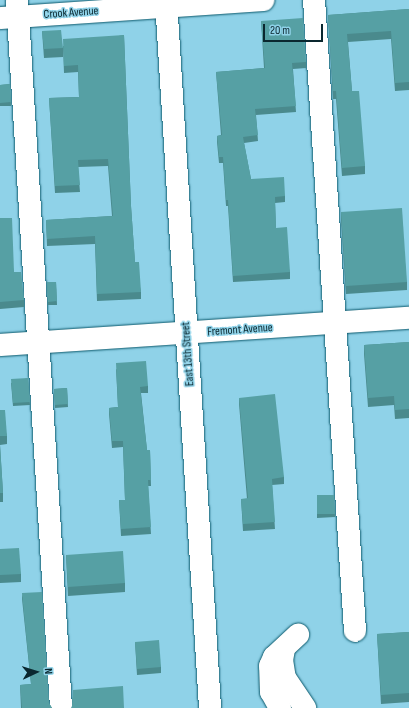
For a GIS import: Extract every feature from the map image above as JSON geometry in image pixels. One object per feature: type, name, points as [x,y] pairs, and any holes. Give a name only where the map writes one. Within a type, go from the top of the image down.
[{"type":"street","name":"Crook Avenue","points":[[11,11],[166,3],[263,0]]},
{"type":"street","points":[[314,0],[355,631]]},
{"type":"street","name":"East 13th Street","points":[[166,3],[210,708]]},
{"type":"street","points":[[11,11],[38,342],[61,708]]},
{"type":"street","name":"Fremont Avenue","points":[[0,345],[409,318]]},
{"type":"street","points":[[280,708],[271,692],[270,666],[291,642],[282,660],[285,678],[305,708]]},
{"type":"building","points":[[409,9],[409,82],[395,83],[391,31],[347,34],[352,91],[359,91],[365,166],[342,168],[336,91],[333,91],[328,15]]},
{"type":"building","points":[[303,18],[306,62],[292,63],[296,106],[255,109],[258,135],[243,137],[251,179],[284,177],[285,196],[275,197],[276,228],[287,227],[290,272],[233,276],[228,200],[226,200],[223,157],[219,157],[217,136],[222,135],[216,72],[265,68],[261,21]]},
{"type":"building","points":[[61,30],[63,48],[44,49],[42,31]]},
{"type":"building","points":[[124,35],[131,206],[135,262],[139,262],[141,292],[97,294],[95,236],[47,239],[46,220],[113,216],[108,159],[78,160],[80,185],[55,186],[49,98],[79,97],[78,65],[64,66],[63,39]]},
{"type":"building","points":[[10,84],[11,102],[0,103],[0,85]]},
{"type":"building","points":[[402,208],[407,282],[346,286],[341,212]]},
{"type":"building","points":[[0,218],[12,218],[14,272],[21,272],[24,300],[0,302]]},
{"type":"building","points":[[47,282],[56,282],[57,301],[48,302]]},
{"type":"building","points":[[409,342],[409,409],[395,410],[394,396],[368,398],[364,345]]},
{"type":"building","points":[[146,361],[148,386],[140,387],[147,450],[150,450],[151,480],[148,480],[151,527],[121,529],[119,500],[125,500],[123,441],[112,441],[109,408],[118,407],[116,363]]},
{"type":"building","points":[[28,378],[30,402],[13,403],[11,379]]},
{"type":"building","points":[[67,388],[68,404],[55,405],[54,389]]},
{"type":"building","points":[[275,394],[284,477],[272,479],[275,522],[243,524],[241,499],[248,498],[239,398]]},
{"type":"building","points":[[0,410],[5,410],[7,436],[0,436]]},
{"type":"building","points":[[0,445],[3,493],[0,493]]},
{"type":"building","points":[[317,495],[334,495],[335,514],[317,514]]},
{"type":"building","points":[[19,548],[21,574],[0,575],[0,549]]},
{"type":"building","points":[[123,551],[125,583],[68,587],[66,555]]},
{"type":"building","points":[[42,592],[49,703],[52,708],[22,708],[20,685],[31,684],[22,593]]},
{"type":"building","points":[[409,632],[409,693],[381,695],[377,634]]},
{"type":"building","points":[[159,640],[161,667],[137,669],[135,642]]},
{"type":"building","points":[[123,686],[124,708],[71,708],[73,690]]}]
